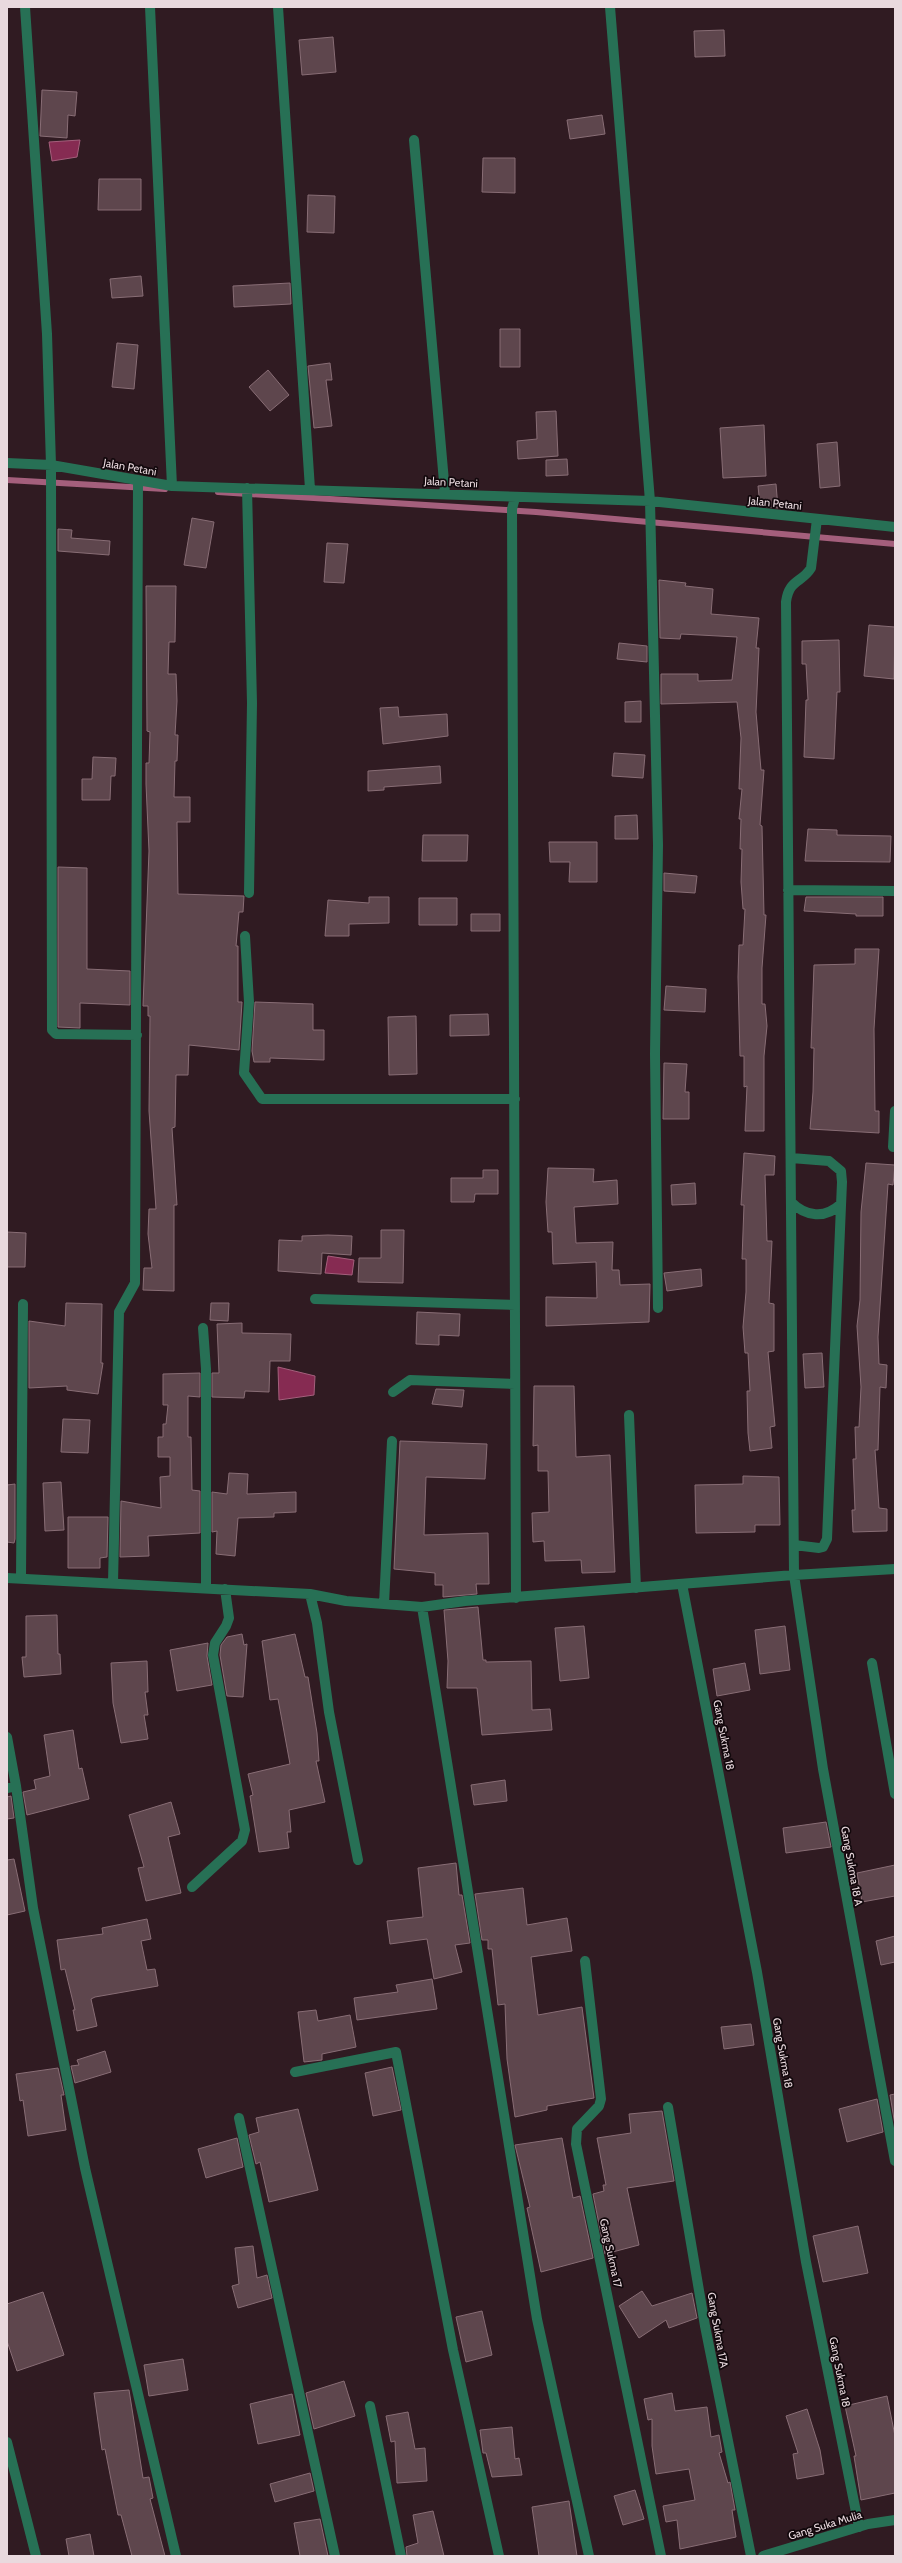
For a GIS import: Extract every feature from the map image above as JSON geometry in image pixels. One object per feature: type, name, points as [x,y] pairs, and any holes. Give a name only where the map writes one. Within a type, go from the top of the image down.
[{"type":"street","points":[[26,7],[47,334],[51,465],[52,1030],[56,1034],[137,1035]]},
{"type":"street","points":[[150,7],[172,486]]},
{"type":"street","points":[[278,7],[310,490]]},
{"type":"street","points":[[610,7],[650,505],[658,845],[655,1054],[658,1308]]},
{"type":"street","points":[[414,140],[445,493]]},
{"type":"street","name":"Jalan Petani","points":[[7,463],[51,465],[172,486],[445,493],[650,505],[895,527]]},
{"type":"street","points":[[112,1582],[119,1312],[135,1283],[138,481]]},
{"type":"street","points":[[247,488],[252,703],[249,893]]},
{"type":"street","points":[[515,498],[512,509],[514,530],[516,1598]]},
{"type":"street","points":[[817,519],[811,568],[807,575],[798,579],[790,588],[786,602],[791,1202],[802,1211],[815,1215],[834,1211],[841,1204]]},
{"type":"street","points":[[788,890],[895,890]]},
{"type":"street","points":[[245,936],[249,1002],[244,1073],[262,1099],[515,1099]]},
{"type":"street","points":[[893,1147],[895,1110]]},
{"type":"street","points":[[791,1158],[829,1161],[841,1171],[842,1182],[827,1539],[823,1547],[819,1548],[794,1545]]},
{"type":"street","name":"Gang Sukma 18 A","points":[[791,1202],[794,1575],[823,1770],[895,2161]]},
{"type":"street","points":[[315,1299],[515,1305]]},
{"type":"street","points":[[21,1579],[22,1304]]},
{"type":"street","points":[[203,1328],[206,1369],[206,1588]]},
{"type":"street","points":[[392,1392],[410,1380],[515,1384]]},
{"type":"street","points":[[629,1415],[636,1588]]},
{"type":"street","points":[[384,1604],[392,1441]]},
{"type":"street","points":[[7,1578],[112,1582],[310,1594],[346,1601],[422,1607],[794,1575],[895,1569]]},
{"type":"street","name":"Gang Sukma 18","points":[[682,1584],[757,1972],[806,2262],[858,2527]]},
{"type":"street","points":[[192,1886],[242,1841],[245,1830],[213,1655],[215,1643],[226,1626],[229,1618],[226,1589]]},
{"type":"street","points":[[310,1594],[317,1624],[329,1712],[358,1860]]},
{"type":"street","points":[[422,1607],[537,2319],[589,2556]]},
{"type":"street","points":[[872,1663],[895,1794]]},
{"type":"street","points":[[7,1737],[12,1787],[33,1908],[85,2168],[176,2556]]},
{"type":"street","name":"Gang Sukma 17","points":[[585,1961],[601,2099],[599,2106],[577,2129],[576,2144],[661,2556]]},
{"type":"street","points":[[296,2072],[396,2052],[453,2350],[499,2556]]},
{"type":"street","name":"Gang Sukma 17A","points":[[668,2107],[705,2326],[751,2556]]},
{"type":"street","points":[[239,2118],[335,2556]]},
{"type":"street","points":[[370,2406],[400,2556]]},
{"type":"street","points":[[7,2442],[36,2556]]},
{"type":"street","name":"Gang Suka Mulia","points":[[763,2556],[858,2527],[895,2520]]},
{"type":"shaded area","points":[[80,140],[77,157],[52,161],[49,142]]},
{"type":"shaded area","points":[[328,1256],[354,1260],[352,1275],[325,1273]]},
{"type":"shaded area","points":[[278,1367],[315,1376],[314,1395],[279,1400]]},
{"type":"building","points":[[724,30],[725,56],[695,57],[694,31]]},
{"type":"building","points":[[333,37],[336,72],[302,75],[299,40]]},
{"type":"building","points":[[42,90],[77,92],[75,116],[68,115],[67,138],[40,136]]},
{"type":"building","points":[[602,115],[605,134],[570,139],[567,120]]},
{"type":"building","points":[[483,158],[515,158],[515,193],[482,192]]},
{"type":"building","points":[[99,179],[141,179],[141,210],[98,210]]},
{"type":"building","points":[[308,195],[335,196],[334,233],[307,232]]},
{"type":"building","points":[[141,276],[143,296],[112,298],[110,279]]},
{"type":"building","points":[[290,283],[291,304],[234,307],[233,286]]},
{"type":"building","points":[[500,329],[520,329],[520,367],[500,367]]},
{"type":"building","points":[[117,343],[138,345],[134,389],[112,387]]},
{"type":"building","points":[[330,363],[332,380],[326,380],[332,426],[314,428],[308,366]]},
{"type":"building","points":[[268,370],[289,395],[270,411],[249,387]]},
{"type":"building","points":[[556,411],[558,456],[518,459],[517,441],[537,439],[536,412]]},
{"type":"building","points":[[764,425],[766,476],[723,478],[720,428]]},
{"type":"building","points":[[837,442],[840,486],[820,488],[817,444]]},
{"type":"building","points":[[567,459],[568,475],[546,476],[546,460]]},
{"type":"building","points":[[776,484],[778,508],[760,506],[758,486]]},
{"type":"building","points":[[192,518],[214,522],[206,568],[184,565]]},
{"type":"building","points":[[58,529],[72,530],[71,538],[110,541],[109,555],[58,551]]},
{"type":"building","points":[[327,543],[348,544],[344,583],[324,582]]},
{"type":"building","points":[[659,580],[686,583],[685,586],[713,589],[711,614],[759,618],[756,648],[759,648],[756,712],[761,770],[764,770],[760,825],[762,826],[764,915],[766,915],[762,968],[762,1004],[765,1004],[767,1026],[764,1056],[764,1131],[745,1131],[747,1086],[744,1087],[744,1056],[740,1056],[738,977],[739,945],[743,945],[745,909],[743,909],[741,882],[742,849],[740,849],[741,819],[739,819],[742,789],[739,789],[741,738],[737,702],[661,704],[661,674],[698,674],[698,681],[732,680],[737,637],[681,634],[680,639],[660,638]]},
{"type":"building","points":[[146,586],[176,586],[175,642],[169,642],[168,674],[176,674],[177,701],[175,735],[178,735],[177,761],[175,761],[174,797],[190,797],[190,822],[177,822],[178,894],[244,896],[243,912],[239,912],[236,946],[238,946],[238,1002],[242,1002],[239,1050],[189,1045],[188,1075],[176,1075],[175,1127],[172,1128],[177,1205],[174,1205],[174,1291],[143,1290],[144,1268],[152,1268],[148,1234],[149,1209],[156,1209],[149,1111],[150,1016],[148,1016],[148,1006],[143,1006],[149,851],[146,763],[149,763],[150,732],[147,731]]},
{"type":"building","points":[[869,625],[895,627],[894,679],[864,676]]},
{"type":"building","points":[[839,640],[840,692],[837,692],[834,759],[804,757],[806,700],[808,700],[806,664],[802,664],[802,641]]},
{"type":"building","points":[[619,643],[647,646],[647,662],[617,659]]},
{"type":"building","points":[[641,701],[641,722],[625,722],[625,702]]},
{"type":"building","points":[[398,707],[399,717],[447,714],[448,736],[383,744],[380,708]]},
{"type":"building","points":[[614,753],[645,755],[643,778],[612,776]]},
{"type":"building","points":[[93,757],[116,758],[115,776],[111,776],[110,800],[82,800],[82,779],[92,779]]},
{"type":"building","points":[[440,766],[441,783],[384,787],[384,790],[368,791],[368,771]]},
{"type":"building","points":[[637,815],[638,839],[615,839],[615,816]]},
{"type":"building","points":[[808,829],[837,830],[837,835],[891,836],[890,862],[805,861]]},
{"type":"building","points":[[423,835],[468,835],[467,861],[422,861]]},
{"type":"building","points":[[549,842],[597,842],[597,882],[569,882],[570,862],[550,862]]},
{"type":"building","points":[[58,867],[87,868],[87,969],[130,971],[130,1005],[80,1003],[80,1028],[58,1027]]},
{"type":"building","points":[[664,873],[697,876],[695,893],[664,891]]},
{"type":"building","points":[[369,897],[389,897],[389,923],[349,924],[349,936],[325,936],[328,900],[369,903]]},
{"type":"building","points":[[806,897],[883,897],[883,916],[856,916],[856,914],[804,911]]},
{"type":"building","points":[[419,898],[457,898],[457,925],[419,925]]},
{"type":"building","points":[[471,914],[500,914],[500,931],[471,931]]},
{"type":"building","points":[[855,949],[879,949],[874,1029],[875,1111],[879,1111],[879,1133],[810,1129],[813,1092],[814,1048],[811,1048],[814,965],[855,964]]},
{"type":"building","points":[[666,986],[706,989],[705,1012],[664,1010]]},
{"type":"building","points":[[255,1002],[313,1004],[313,1030],[324,1030],[324,1060],[270,1058],[270,1062],[254,1062],[252,1051]]},
{"type":"building","points":[[488,1014],[489,1035],[450,1036],[450,1015]]},
{"type":"building","points":[[416,1016],[417,1074],[389,1075],[388,1017]]},
{"type":"building","points":[[664,1063],[687,1064],[685,1092],[689,1092],[689,1119],[663,1119]]},
{"type":"building","points":[[744,1153],[775,1156],[774,1175],[765,1175],[767,1241],[772,1241],[769,1303],[774,1304],[774,1351],[768,1352],[775,1426],[770,1427],[772,1448],[750,1451],[747,1391],[750,1391],[748,1353],[745,1353],[743,1327],[746,1292],[746,1259],[742,1259],[744,1205],[741,1205]]},
{"type":"building","points":[[866,1163],[895,1165],[893,1185],[888,1184],[878,1337],[879,1364],[887,1365],[886,1388],[880,1387],[878,1450],[875,1450],[879,1508],[887,1509],[887,1531],[853,1532],[852,1510],[855,1510],[853,1459],[856,1459],[855,1427],[859,1427],[861,1387],[857,1326],[860,1300],[861,1212]]},
{"type":"building","points":[[548,1168],[594,1169],[593,1182],[617,1180],[618,1204],[574,1207],[576,1243],[613,1242],[612,1270],[619,1270],[620,1285],[650,1284],[649,1322],[546,1326],[546,1297],[597,1298],[596,1262],[553,1264],[552,1232],[548,1232],[546,1202]]},
{"type":"building","points":[[483,1170],[498,1170],[498,1194],[475,1194],[474,1202],[451,1202],[451,1178],[483,1178]]},
{"type":"building","points":[[695,1183],[696,1204],[672,1205],[671,1185]]},
{"type":"building","points":[[381,1230],[404,1230],[403,1283],[358,1282],[359,1258],[381,1258]]},
{"type":"building","points":[[7,1232],[26,1233],[25,1267],[7,1267]]},
{"type":"building","points":[[302,1236],[352,1236],[351,1255],[322,1253],[321,1274],[278,1271],[279,1240],[302,1241]]},
{"type":"building","points":[[701,1269],[702,1286],[667,1291],[664,1273]]},
{"type":"building","points":[[66,1303],[102,1304],[101,1363],[103,1363],[98,1394],[67,1390],[67,1386],[29,1388],[29,1321],[65,1326]]},
{"type":"building","points":[[211,1303],[229,1303],[228,1321],[210,1320]]},
{"type":"building","points":[[417,1312],[460,1314],[459,1336],[439,1335],[439,1345],[416,1344]]},
{"type":"building","points":[[242,1323],[242,1333],[291,1334],[290,1361],[270,1361],[269,1392],[245,1391],[244,1398],[212,1397],[212,1373],[219,1373],[217,1324]]},
{"type":"building","points":[[822,1353],[824,1387],[805,1388],[803,1354]]},
{"type":"building","points":[[200,1373],[200,1397],[188,1396],[188,1437],[191,1437],[192,1490],[200,1491],[200,1533],[148,1536],[149,1556],[120,1557],[121,1501],[161,1508],[160,1477],[170,1476],[170,1457],[158,1457],[158,1437],[163,1437],[163,1424],[166,1424],[168,1405],[163,1405],[163,1374]]},
{"type":"building","points":[[534,1386],[574,1386],[576,1457],[610,1455],[615,1572],[582,1573],[581,1560],[545,1561],[544,1541],[533,1542],[532,1513],[549,1512],[548,1471],[538,1471],[538,1445],[533,1446]]},
{"type":"building","points":[[436,1389],[464,1390],[462,1407],[432,1404]]},
{"type":"building","points":[[63,1419],[90,1420],[88,1453],[61,1452]]},
{"type":"building","points":[[400,1441],[487,1444],[485,1479],[426,1477],[424,1535],[488,1533],[489,1584],[476,1584],[477,1594],[443,1597],[443,1585],[435,1585],[435,1573],[394,1569]]},
{"type":"building","points":[[229,1473],[248,1474],[247,1494],[296,1492],[296,1512],[274,1513],[274,1517],[238,1518],[235,1556],[216,1554],[217,1531],[212,1532],[212,1492],[227,1494]]},
{"type":"building","points":[[743,1476],[779,1477],[780,1525],[755,1525],[755,1532],[696,1533],[695,1485],[743,1484]]},
{"type":"building","points":[[61,1482],[64,1530],[45,1531],[43,1483]]},
{"type":"building","points":[[15,1484],[14,1543],[7,1542],[7,1485]]},
{"type":"building","points":[[68,1517],[108,1517],[107,1557],[100,1558],[100,1568],[68,1568]]},
{"type":"building","points":[[478,1607],[483,1660],[486,1660],[486,1662],[531,1661],[532,1710],[550,1709],[552,1730],[482,1735],[477,1688],[447,1688],[448,1661],[444,1610]]},
{"type":"building","points":[[57,1615],[58,1654],[60,1654],[61,1674],[24,1677],[22,1657],[26,1657],[26,1616]]},
{"type":"building","points":[[584,1626],[589,1678],[560,1681],[555,1628]]},
{"type":"building","points":[[785,1626],[790,1670],[760,1674],[755,1630]]},
{"type":"building","points":[[242,1634],[244,1645],[247,1644],[243,1697],[227,1696],[220,1655],[221,1645],[227,1637]]},
{"type":"building","points":[[295,1634],[305,1677],[308,1677],[317,1733],[319,1761],[316,1761],[325,1802],[289,1810],[291,1832],[287,1832],[289,1848],[259,1852],[250,1796],[253,1795],[248,1774],[290,1764],[278,1699],[270,1700],[262,1641]]},
{"type":"building","points":[[208,1643],[207,1656],[212,1685],[177,1691],[170,1650]]},
{"type":"building","points":[[147,1661],[148,1692],[145,1692],[148,1715],[144,1715],[148,1739],[121,1743],[113,1703],[111,1663]]},
{"type":"building","points":[[745,1663],[750,1690],[717,1696],[713,1669]]},
{"type":"building","points":[[73,1730],[79,1769],[82,1768],[89,1799],[27,1815],[23,1792],[36,1789],[34,1780],[50,1776],[44,1735]]},
{"type":"building","points":[[505,1780],[507,1801],[474,1805],[471,1785]]},
{"type":"building","points":[[11,1796],[14,1818],[7,1819],[7,1797]]},
{"type":"building","points":[[171,1802],[180,1834],[168,1837],[181,1893],[146,1901],[138,1868],[144,1867],[129,1815]]},
{"type":"building","points":[[826,1822],[831,1847],[786,1853],[783,1828]]},
{"type":"building","points":[[14,1859],[25,1911],[7,1915],[7,1860]]},
{"type":"building","points":[[456,1863],[459,1895],[462,1895],[470,1943],[455,1945],[462,1972],[434,1979],[427,1939],[390,1944],[387,1921],[423,1917],[418,1868]]},
{"type":"building","points":[[895,1865],[895,1896],[862,1902],[857,1873]]},
{"type":"building","points":[[523,1888],[527,1925],[567,1918],[572,1951],[531,1957],[538,2015],[582,2007],[594,2098],[547,2106],[547,2110],[515,2117],[507,2059],[505,2004],[498,2005],[492,1949],[488,1949],[488,1940],[482,1940],[475,1894]]},
{"type":"building","points":[[147,1919],[151,1939],[141,1941],[147,1970],[155,1969],[158,1986],[95,1997],[91,1999],[97,2026],[77,2031],[73,2010],[75,2010],[65,1969],[61,1970],[57,1940],[103,1934],[102,1928]]},
{"type":"building","points":[[895,1936],[895,1962],[881,1965],[876,1941]]},
{"type":"building","points":[[432,1979],[437,2009],[357,2020],[354,1998],[398,1992],[396,1985]]},
{"type":"building","points":[[316,2010],[318,2021],[350,2015],[356,2047],[322,2054],[322,2060],[304,2062],[298,2012]]},
{"type":"building","points":[[751,2024],[754,2045],[724,2049],[721,2027]]},
{"type":"building","points":[[105,2051],[111,2072],[75,2083],[71,2066],[79,2065],[77,2060]]},
{"type":"building","points":[[392,2067],[401,2110],[373,2116],[365,2073]]},
{"type":"building","points":[[58,2068],[64,2095],[61,2095],[66,2130],[28,2136],[23,2100],[20,2101],[16,2074]]},
{"type":"building","points":[[895,2094],[895,2125],[890,2095]]},
{"type":"building","points":[[877,2099],[883,2132],[847,2142],[839,2109]]},
{"type":"building","points":[[298,2109],[318,2190],[269,2202],[260,2162],[256,2164],[249,2135],[259,2132],[256,2118]]},
{"type":"building","points":[[662,2111],[674,2181],[627,2188],[639,2245],[605,2254],[593,2194],[604,2191],[603,2185],[606,2185],[597,2138],[631,2133],[629,2114]]},
{"type":"building","points":[[237,2138],[243,2167],[206,2178],[198,2149]]},
{"type":"building","points":[[562,2138],[573,2198],[580,2196],[593,2258],[541,2272],[527,2208],[530,2207],[515,2145]]},
{"type":"building","points":[[858,2226],[868,2273],[823,2282],[813,2236]]},
{"type":"building","points":[[253,2246],[257,2278],[267,2275],[272,2298],[238,2308],[232,2286],[239,2284],[235,2248]]},
{"type":"building","points":[[642,2291],[652,2306],[692,2293],[697,2318],[669,2328],[666,2320],[639,2338],[619,2306]]},
{"type":"building","points":[[43,2292],[64,2355],[17,2371],[7,2341],[7,2304]]},
{"type":"building","points":[[482,2311],[492,2355],[466,2362],[456,2317]]},
{"type":"building","points":[[183,2359],[188,2390],[149,2396],[144,2365]]},
{"type":"building","points":[[344,2381],[355,2416],[314,2429],[306,2393]]},
{"type":"building","points":[[129,2390],[143,2478],[149,2477],[153,2498],[150,2499],[165,2556],[132,2556],[121,2515],[118,2515],[105,2449],[102,2450],[94,2393]]},
{"type":"building","points":[[672,2393],[675,2411],[707,2407],[711,2437],[719,2435],[722,2452],[719,2453],[728,2483],[730,2482],[735,2510],[732,2510],[736,2537],[680,2549],[677,2520],[666,2522],[663,2506],[695,2500],[689,2469],[656,2474],[652,2446],[652,2419],[648,2420],[644,2399]]},
{"type":"building","points":[[292,2394],[300,2435],[258,2444],[250,2404]]},
{"type":"building","points":[[887,2396],[895,2436],[895,2493],[861,2500],[854,2456],[856,2456],[845,2406]]},
{"type":"building","points":[[807,2409],[820,2450],[824,2474],[797,2479],[793,2454],[798,2453],[786,2416]]},
{"type":"building","points":[[408,2412],[415,2449],[425,2448],[427,2481],[397,2483],[395,2441],[391,2442],[386,2416]]},
{"type":"building","points":[[512,2427],[515,2459],[519,2458],[522,2475],[492,2477],[486,2453],[483,2453],[480,2430]]},
{"type":"building","points":[[310,2473],[314,2491],[275,2502],[270,2484]]},
{"type":"building","points":[[635,2490],[644,2519],[623,2525],[614,2496]]},
{"type":"building","points":[[569,2501],[577,2556],[539,2556],[532,2507]]},
{"type":"building","points":[[433,2511],[444,2556],[407,2556],[406,2547],[418,2543],[413,2515]]},
{"type":"building","points":[[320,2519],[328,2556],[300,2556],[294,2523]]},
{"type":"building","points":[[90,2534],[94,2556],[69,2556],[66,2539]]},
{"type":"waterway","points":[[7,480],[165,489]]},
{"type":"waterway","points":[[218,492],[536,512],[895,544]]}]
